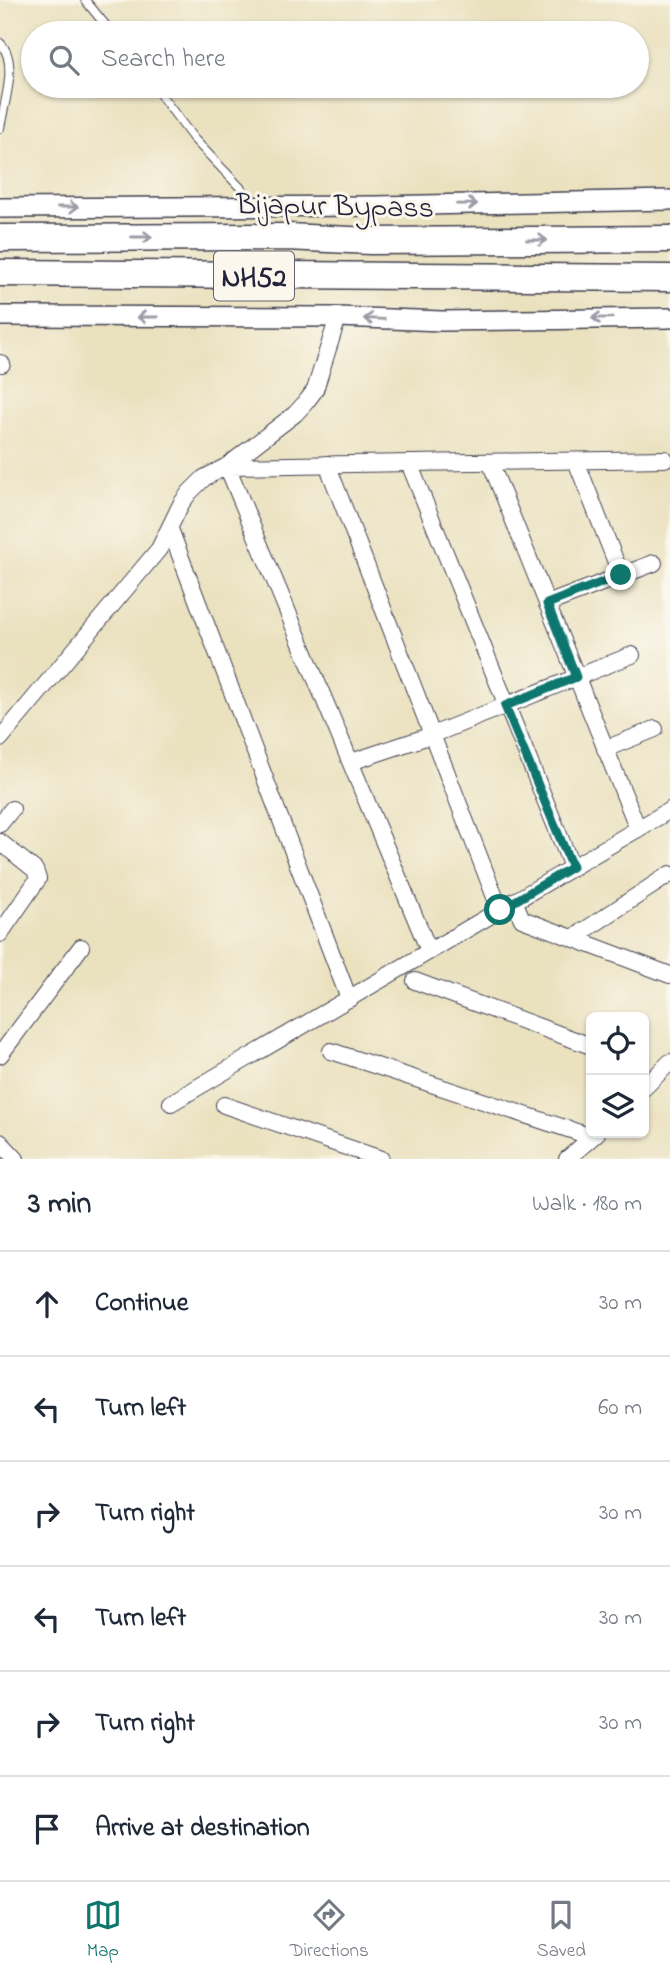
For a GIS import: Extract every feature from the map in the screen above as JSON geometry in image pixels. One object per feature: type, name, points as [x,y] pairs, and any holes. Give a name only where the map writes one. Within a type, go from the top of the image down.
[{"type":"highway","name":"Bijapur Bypass","points":[[0,238],[287,237],[371,241],[670,239]]},
{"type":"highway","name":"NH52","points":[[0,273],[670,278]]},
{"type":"street","points":[[0,208],[260,207],[670,200]]},
{"type":"street","points":[[0,316],[338,317],[442,321],[670,318]]},
{"type":"street","points":[[0,739],[159,549],[189,493],[204,478],[227,466],[295,414],[311,396],[338,317]]},
{"type":"street","points":[[227,466],[665,459]]},
{"type":"street","points":[[576,461],[621,575]]},
{"type":"street","points":[[491,462],[638,829]]},
{"type":"street","points":[[408,463],[572,867]]},
{"type":"street","points":[[327,464],[432,735],[507,906],[522,919],[670,975]]},
{"type":"street","points":[[227,466],[429,951]]},
{"type":"street","points":[[170,529],[349,999]]},
{"type":"street","points":[[547,604],[654,563]]},
{"type":"street","points":[[351,762],[432,735],[632,655]]},
{"type":"street","points":[[605,749],[654,729]]},
{"type":"street","points":[[0,824],[12,809]]},
{"type":"street","points":[[171,1103],[670,810]]},
{"type":"street","points":[[0,842],[36,870],[38,879],[0,934]]},
{"type":"street","points":[[573,938],[670,874]]},
{"type":"street","points":[[0,1055],[81,947]]},
{"type":"street","points":[[415,981],[586,1044]]},
{"type":"street","points":[[331,1051],[586,1132]]},
{"type":"street","points":[[649,1083],[665,1067]]},
{"type":"street","points":[[224,1105],[381,1159]]},
{"type":"street","points":[[567,1159],[591,1138]]},
{"type":"street","points":[[0,1142],[16,1159]]},
{"type":"lane","points":[[85,0],[102,21]]},
{"type":"lane","points":[[0,43],[7,50],[10,62],[0,128]]},
{"type":"lane","points":[[163,98],[194,138],[260,207]]},
{"type":"route","points":[[500,910],[572,867],[505,706],[576,677],[547,604],[621,575]]}]
